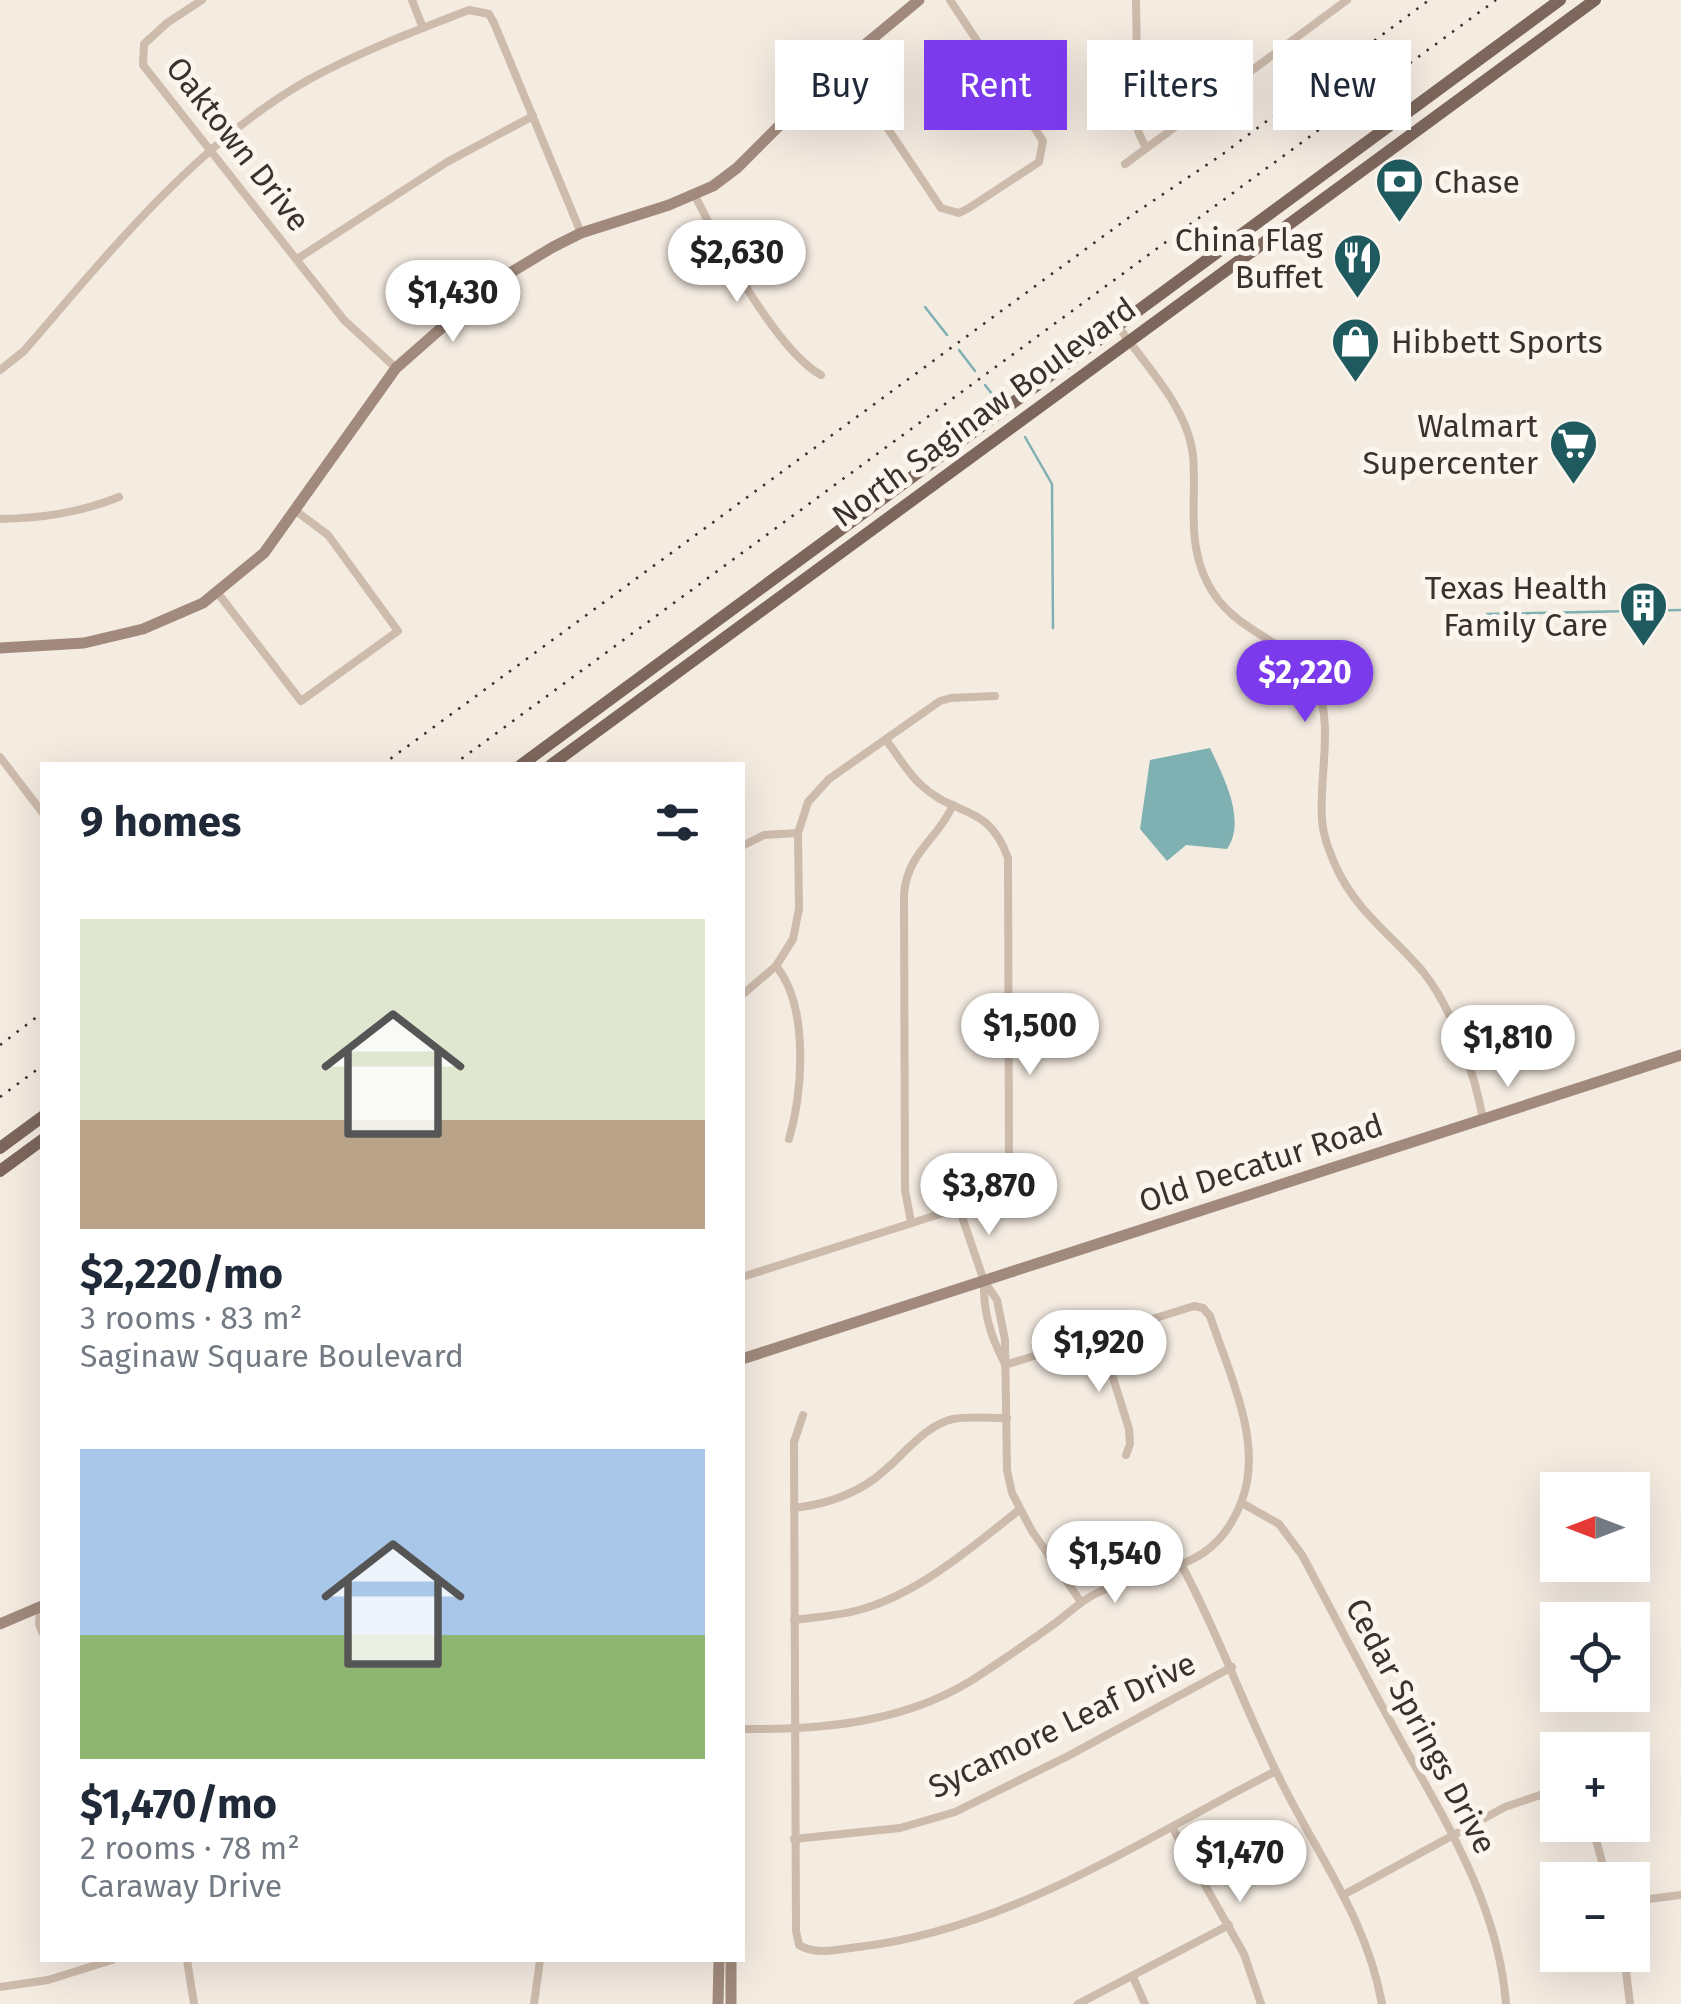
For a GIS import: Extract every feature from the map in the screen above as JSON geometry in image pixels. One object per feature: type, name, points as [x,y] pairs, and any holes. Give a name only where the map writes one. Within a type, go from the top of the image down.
[{"type":"main road","name":"North Saginaw Boulevard","points":[[525,762],[1560,0]]},
{"type":"main road","name":"North Saginaw Boulevard","points":[[555,762],[1596,0]]},
{"type":"main road","points":[[0,1148],[40,1118]]},
{"type":"main road","points":[[0,1171],[40,1141]]},
{"type":"street","name":"Oaktown Drive","points":[[202,0],[166,23],[144,44],[143,64],[344,320],[396,368]]},
{"type":"street","points":[[412,0],[423,28]]},
{"type":"street","points":[[871,40],[919,0]]},
{"type":"street","points":[[889,130],[940,208],[959,213],[1039,162],[1043,140],[950,0]]},
{"type":"street","points":[[1136,0],[1138,130],[1146,148]]},
{"type":"street","points":[[1125,164],[1347,0]]},
{"type":"street","points":[[0,370],[24,351],[173,184],[266,106],[310,79],[468,10],[489,14],[580,233]]},
{"type":"street","points":[[298,259],[447,162],[533,116]]},
{"type":"street","points":[[0,648],[84,643],[143,629],[204,603],[264,553],[396,368],[505,276],[580,233],[695,196],[736,168],[775,129]]},
{"type":"street","points":[[695,196],[732,265],[776,328],[798,359],[822,375]]},
{"type":"street","points":[[1118,326],[1171,399],[1187,432],[1193,454],[1192,533],[1207,584],[1225,610],[1248,630],[1300,660],[1316,684],[1324,716],[1325,840],[1348,892],[1428,978],[1449,1018],[1479,1095],[1483,1120]]},
{"type":"street","points":[[0,519],[46,518],[95,507],[118,497]]},
{"type":"street","points":[[216,592],[301,701],[398,630],[328,535],[296,511]]},
{"type":"street","points":[[745,992],[776,966],[793,939],[797,924],[798,833],[801,817],[817,790],[940,702],[995,696]]},
{"type":"street","points":[[745,1276],[959,1208],[982,1198],[999,1184],[1010,1164],[1008,858],[994,829],[980,816],[919,784],[886,740]]},
{"type":"street","points":[[0,757],[40,809]]},
{"type":"street","points":[[911,1222],[905,1190],[904,894],[909,866],[945,823],[953,805]]},
{"type":"street","points":[[745,844],[764,835],[798,833]]},
{"type":"street","points":[[776,966],[794,996],[798,1023],[797,1110],[789,1139]]},
{"type":"street","name":"Old Decatur Road","points":[[745,1357],[1681,1056]]},
{"type":"street","points":[[959,1208],[984,1280],[996,1300],[1005,1340],[1007,1470],[1019,1510],[1082,1602]]},
{"type":"street","points":[[984,1280],[983,1307],[1005,1365]]},
{"type":"street","points":[[745,1729],[794,1730],[873,1719],[927,1702],[978,1676],[1108,1588],[1182,1566],[1217,1540],[1242,1503],[1250,1463],[1247,1438],[1210,1316],[1203,1308],[1194,1306],[1005,1365]]},
{"type":"street","points":[[1100,1336],[1129,1429],[1126,1456]]},
{"type":"street","points":[[803,1415],[794,1442],[794,1839],[799,1945],[811,1952],[882,1944],[940,1932],[1006,1909],[1276,1771]]},
{"type":"street","points":[[794,1508],[825,1504],[851,1493],[881,1474],[942,1423],[955,1418],[1007,1418]]},
{"type":"street","name":"Cedar Springs Drive","points":[[1242,1503],[1264,1514],[1291,1537],[1455,1836],[1486,1914],[1506,2004]]},
{"type":"street","points":[[794,1620],[858,1610],[902,1592],[1019,1510]]},
{"type":"street","points":[[1182,1566],[1232,1667],[1276,1771],[1345,1894],[1368,1947],[1382,2004]]},
{"type":"street","points":[[0,1624],[40,1607]]},
{"type":"street","name":"Sycamore Leaf Drive","points":[[794,1839],[900,1828],[955,1812],[1232,1667]]},
{"type":"street","points":[[1345,1894],[1505,1808],[1540,1795]]},
{"type":"street","points":[[1172,1826],[1244,1954],[1261,2004]]},
{"type":"street","points":[[1650,1899],[1681,1895]]},
{"type":"street","points":[[1078,2004],[1229,1925]]},
{"type":"street","points":[[0,1987],[48,1980],[106,1962]]},
{"type":"street","points":[[187,1962],[194,2004]]},
{"type":"street","points":[[534,2004],[540,1962]]},
{"type":"street","points":[[718,2004],[719,1962]]},
{"type":"street","points":[[732,1962],[732,2004]]},
{"type":"street","points":[[1626,1972],[1630,2004]]},
{"type":"street","points":[[1133,1977],[1145,2004]]},
{"type":"water","points":[[1210,748],[1231,798],[1233,837],[1227,849],[1186,845],[1167,861],[1140,829],[1150,760]]},
{"type":"waterway","points":[[925,307],[947,335]]},
{"type":"waterway","points":[[959,350],[975,371]]},
{"type":"waterway","points":[[985,385],[996,399]]},
{"type":"waterway","points":[[1025,437],[1052,484],[1053,628]]},
{"type":"waterway","points":[[1487,614],[1681,610]]},
{"type":"railway","points":[[386,762],[1429,0]]},
{"type":"railway","points":[[457,762],[1496,0]]},
{"type":"railway","points":[[0,1045],[40,1015]]},
{"type":"railway","points":[[0,1097],[40,1067]]},
{"type":"place","name":"Chase","points":[[1399,224]]},
{"type":"place","name":"China Flag Buffet","points":[[1358,300]]},
{"type":"place","name":"Hibbett Sports","points":[[1356,384]]},
{"type":"place","name":"Walmart Supercenter","points":[[1573,486]]},
{"type":"place","name":"Texas Health Family Care","points":[[1643,648]]}]
